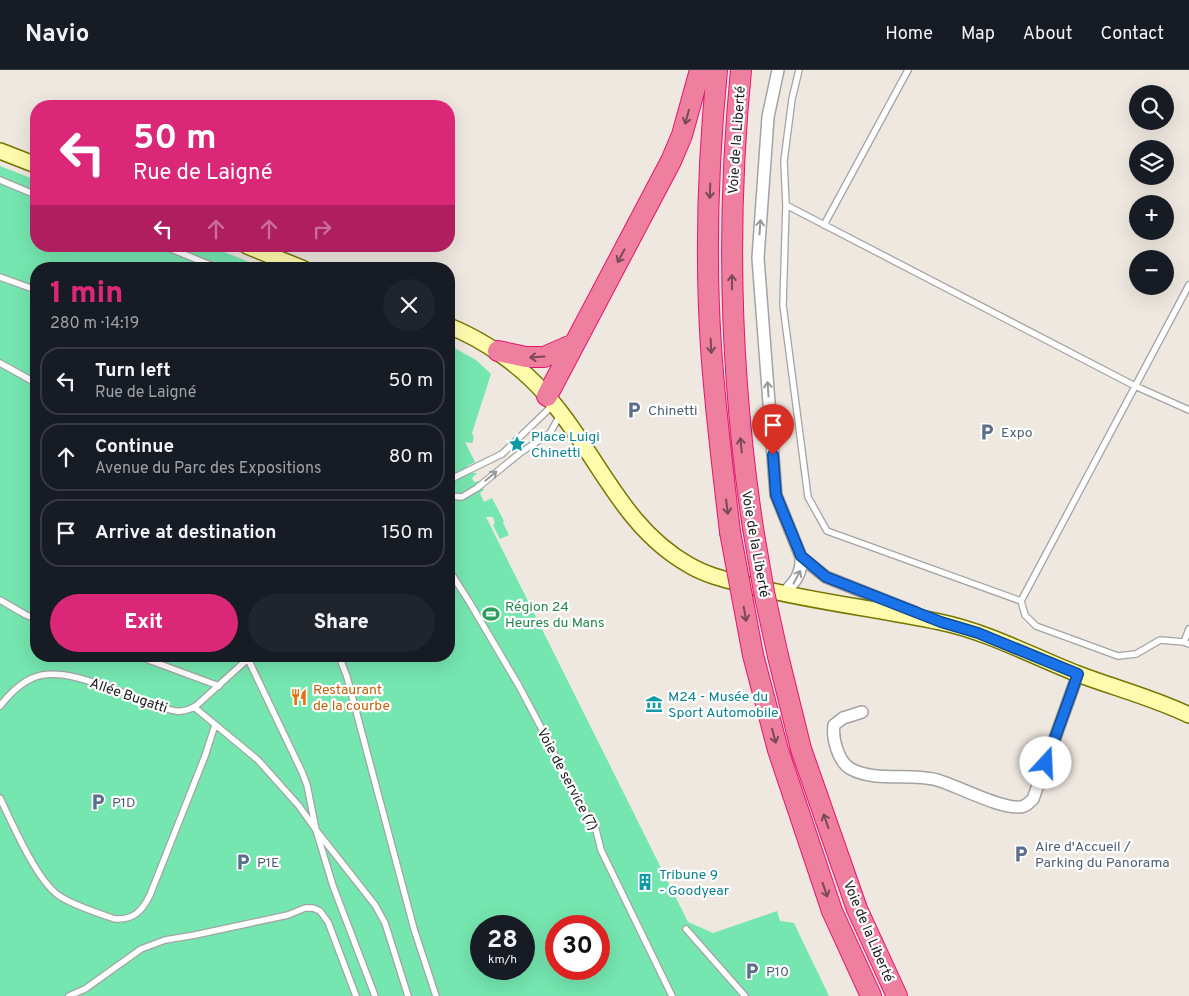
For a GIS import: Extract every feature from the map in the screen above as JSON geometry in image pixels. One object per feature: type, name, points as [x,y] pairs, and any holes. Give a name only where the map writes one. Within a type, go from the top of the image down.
[{"type":"highway","points":[[554,404],[574,344],[671,161],[682,135],[700,70]]},
{"type":"highway","name":"Voie de la Liberté","points":[[717,70],[710,172],[708,273],[717,426],[730,532],[753,655],[778,750],[832,911],[871,996]]},
{"type":"highway","name":"Voie de la Liberté","points":[[741,70],[735,148],[732,279],[736,386],[741,442],[753,528],[764,592],[801,749],[857,909],[897,996]]},
{"type":"highway","points":[[498,351],[526,357],[544,356],[574,344]]},
{"type":"street","points":[[778,70],[768,117],[758,258],[776,495],[801,556],[802,567],[799,576],[783,594]]},
{"type":"street","points":[[0,152],[30,163]]},
{"type":"street","points":[[262,252],[287,262]]},
{"type":"street","points":[[455,329],[498,351],[554,404],[621,503],[640,527],[667,552],[691,567],[718,578],[783,594],[941,622]]},
{"type":"street","points":[[801,556],[826,577],[941,622],[978,633],[1078,674],[1189,715]]},
{"type":"street","points":[[862,712],[843,718],[834,725],[832,735],[837,751],[849,768],[863,773],[936,780],[1010,808],[1024,806],[1033,799],[1078,674]]},
{"type":"lane","points":[[799,70],[792,99],[784,161],[786,205],[783,305],[808,497],[827,531],[1021,601]]},
{"type":"lane","points":[[824,225],[908,70]]},
{"type":"lane","points":[[0,180],[30,192]]},
{"type":"lane","points":[[786,205],[1135,386],[1189,410]]},
{"type":"lane","points":[[179,252],[203,262]]},
{"type":"lane","points":[[0,278],[30,288]]},
{"type":"lane","points":[[1189,285],[1021,601],[1025,615],[1036,626],[1118,656],[1136,654],[1160,640],[1186,643],[1189,630]]},
{"type":"lane","points":[[0,363],[30,380]]},
{"type":"lane","points":[[455,477],[502,454],[554,404]]},
{"type":"lane","points":[[455,496],[462,497],[477,488],[520,453],[550,433],[554,404]]},
{"type":"lane","name":"Voie de service (7)","points":[[455,579],[519,686],[576,800],[596,830],[601,850],[672,996]]},
{"type":"lane","points":[[0,600],[30,617]]},
{"type":"lane","points":[[154,662],[218,686]]},
{"type":"lane","points":[[245,662],[194,707],[258,760],[294,800],[355,878],[385,923],[408,996]]},
{"type":"lane","points":[[252,662],[307,785],[316,830],[333,886],[375,996]]},
{"type":"lane","points":[[342,662],[411,920],[436,996]]},
{"type":"lane","name":"Allée Bugatti","points":[[0,706],[15,688],[26,680],[46,674],[58,673],[68,674],[173,711],[187,711],[194,707]]},
{"type":"lane","points":[[0,798],[29,856],[42,876],[58,895],[115,919],[132,917],[139,912],[150,895],[205,756],[215,725]]},
{"type":"lane","points":[[70,996],[85,988],[141,948],[165,940],[288,915],[305,908],[313,908],[320,911],[328,922],[356,996]]},
{"type":"lane","points":[[686,929],[745,996]]},
{"type":"green space","name":"Région 24 Heures du Mans","points":[[0,166],[30,178],[30,252],[224,252],[249,262],[30,262],[30,662],[455,662],[455,348],[476,360],[491,374],[472,433],[473,442],[465,442],[475,462],[467,466],[470,473],[477,473],[472,478],[474,482],[481,481],[476,486],[478,489],[485,489],[480,493],[484,502],[492,498],[509,535],[500,539],[493,525],[495,523],[493,517],[486,517],[688,922],[713,933],[777,911],[780,921],[794,923],[829,996],[0,996]]},
{"type":"place","name":"Chinetti","points":[[634,410]]},
{"type":"place","name":"Expo","points":[[987,432]]},
{"type":"place","name":"Place Luigi Chinetti","points":[[517,444]]},
{"type":"place","name":"Région 24 Heures du Mans","points":[[491,614]]},
{"type":"place","name":"Restaurant de la courbe","points":[[299,697]]},
{"type":"place","name":"M24 - Musée du Sport Automobile","points":[[654,704]]},
{"type":"place","name":"P1D","points":[[98,802]]},
{"type":"place","name":"Aire d'Accueil / Parking du Panorama","points":[[1021,854]]},
{"type":"place","name":"P1E","points":[[243,862]]},
{"type":"place","name":"Tribune 9 - Goodyear","points":[[645,882]]},
{"type":"place","name":"P10","points":[[752,971]]},
{"type":"route","points":[[773,455],[776,495],[801,556],[826,577],[941,622],[978,633],[1078,674],[1046,763]]}]
